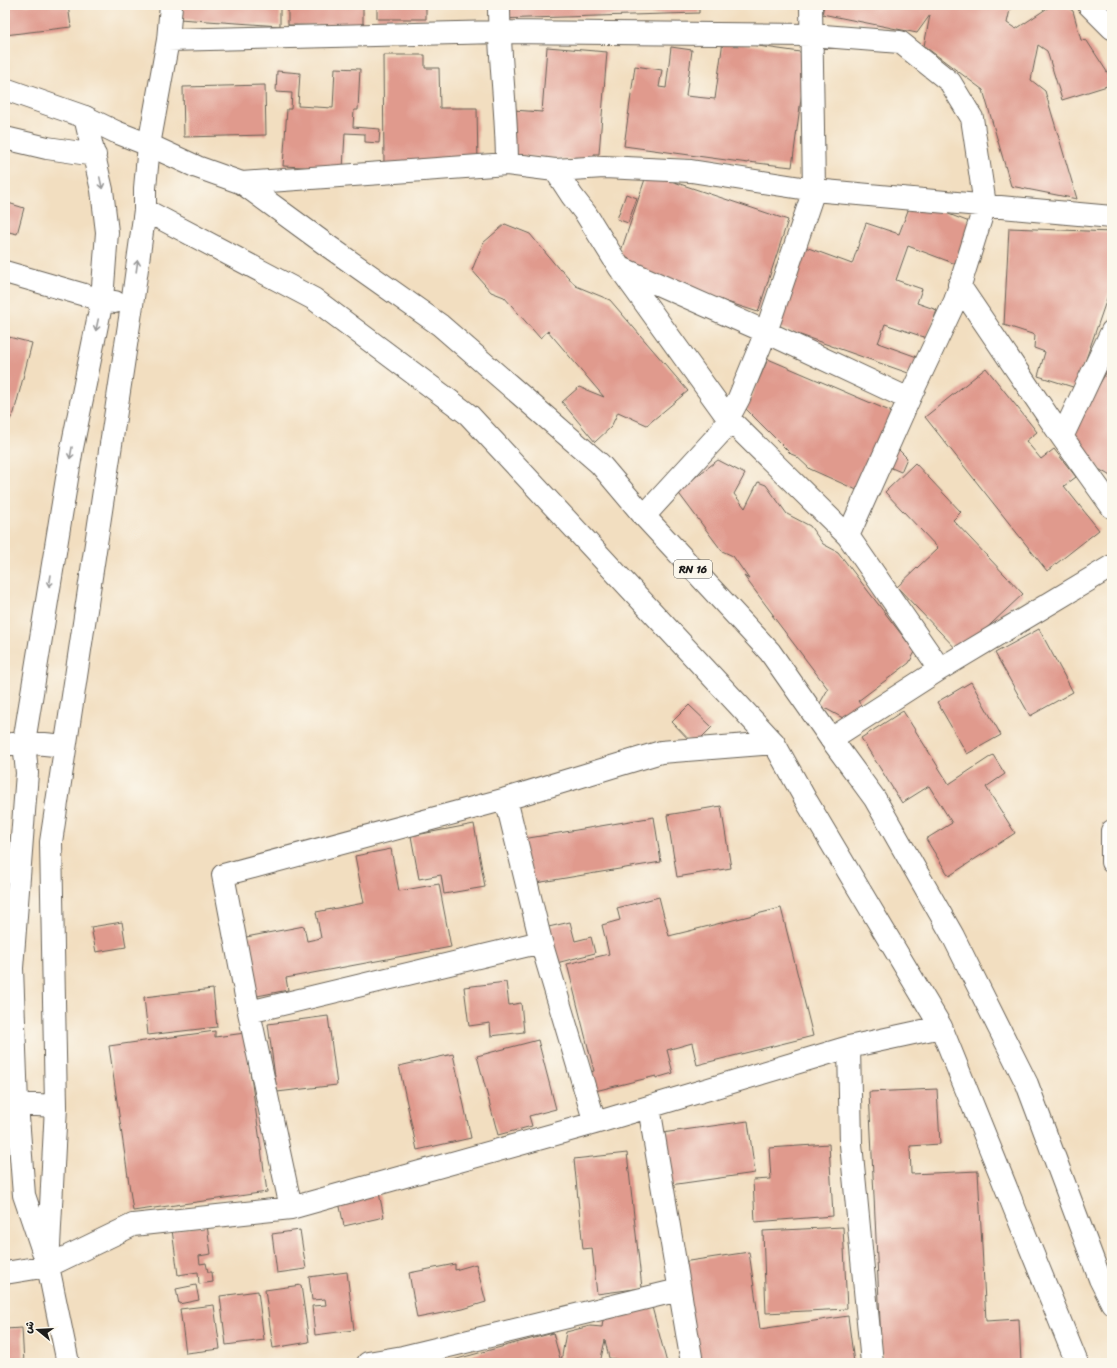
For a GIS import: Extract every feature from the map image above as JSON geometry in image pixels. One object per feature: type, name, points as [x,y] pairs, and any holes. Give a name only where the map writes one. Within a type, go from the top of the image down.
[{"type":"street","points":[[48,1266],[56,1106],[51,842],[132,304],[145,210],[145,188],[149,145],[168,40],[171,5]]},
{"type":"street","points":[[499,5],[499,32],[507,134],[507,164]]},
{"type":"street","points":[[644,516],[720,432],[739,398],[766,332],[814,190],[811,5]]},
{"type":"street","points":[[1089,5],[1112,28]]},
{"type":"street","points":[[168,40],[499,32],[811,35],[900,42],[950,82],[972,118],[985,205],[954,301],[848,536]]},
{"type":"street","name":"RN 16","points":[[5,89],[85,118],[197,167],[242,183],[440,325],[600,464],[644,516],[770,652],[875,799],[953,936],[1028,1084],[1100,1279],[1112,1303]]},
{"type":"street","points":[[68,1363],[48,1266],[24,1195],[11,1105],[12,968],[27,772],[14,744],[102,300],[107,232],[102,190],[95,155],[85,118]]},
{"type":"street","points":[[5,138],[47,148],[95,155]]},
{"type":"street","points":[[242,183],[507,164],[555,170],[604,167],[691,172],[814,190],[1112,217]]},
{"type":"street","points":[[555,170],[586,214],[619,267],[728,418],[848,536],[940,669]]},
{"type":"street","points":[[145,210],[314,299],[469,415],[774,743],[807,802],[941,1026],[1077,1363]]},
{"type":"street","points":[[619,267],[766,332],[909,399]]},
{"type":"street","points":[[5,272],[102,300],[132,304]]},
{"type":"street","points":[[959,284],[1062,437],[1112,507]]},
{"type":"street","points":[[1062,437],[1112,331]]},
{"type":"street","points":[[831,739],[940,669],[1112,566]]},
{"type":"street","points":[[291,1208],[248,1012],[223,876],[506,798],[661,752],[774,743]]},
{"type":"street","points":[[14,744],[65,746]]},
{"type":"street","points":[[506,798],[540,942],[596,1123]]},
{"type":"street","points":[[1112,831],[1112,862]]},
{"type":"street","points":[[248,1012],[540,942]]},
{"type":"street","points":[[5,1273],[48,1266],[133,1225],[291,1208],[596,1123],[848,1047],[941,1026]]},
{"type":"street","points":[[848,1047],[851,1144],[872,1363]]},
{"type":"street","points":[[11,1105],[56,1106]]},
{"type":"street","points":[[649,1107],[692,1363]]},
{"type":"street","points":[[368,1363],[403,1357],[679,1290]]},
{"type":"building","points":[[5,5],[68,5],[71,27],[5,35]]},
{"type":"building","points":[[179,5],[280,5],[280,26],[179,19]]},
{"type":"building","points":[[288,5],[363,5],[363,26],[288,25]]},
{"type":"building","points":[[377,5],[426,5],[426,19],[377,19]]},
{"type":"building","points":[[496,5],[699,5],[699,13],[496,19]]},
{"type":"building","points":[[824,5],[934,5],[933,9],[938,5],[1011,5],[1007,23],[1016,29],[1052,5],[1064,5],[1073,11],[1081,40],[1087,41],[1109,75],[1107,86],[1062,100],[1047,51],[1038,45],[1031,80],[1045,91],[1077,199],[1011,186],[983,90],[924,46],[930,15],[917,33],[822,14]]},
{"type":"building","points":[[723,41],[807,53],[792,167],[748,163],[624,146],[635,66],[662,70],[659,87],[666,88],[671,47],[692,50],[686,96],[715,99]]},
{"type":"building","points":[[547,47],[607,52],[599,154],[594,154],[594,162],[509,155],[513,110],[542,112]]},
{"type":"building","points":[[383,55],[425,55],[425,68],[439,68],[440,108],[477,108],[478,163],[384,166]]},
{"type":"building","points":[[335,68],[360,69],[358,110],[354,110],[353,127],[380,129],[379,143],[365,142],[365,134],[345,133],[343,169],[283,166],[287,109],[291,109],[292,93],[276,92],[277,71],[300,73],[298,106],[333,108]]},
{"type":"building","points":[[265,85],[266,135],[184,137],[183,87]]},
{"type":"building","points":[[647,173],[788,220],[758,312],[616,266]]},
{"type":"building","points":[[626,194],[637,198],[628,223],[617,219]]},
{"type":"building","points":[[912,200],[985,228],[969,269],[908,246],[896,280],[922,289],[917,303],[937,310],[927,338],[885,324],[878,343],[917,357],[911,374],[772,325],[800,245],[852,264],[866,223],[899,234]]},
{"type":"building","points":[[5,202],[24,208],[17,234],[5,231]]},
{"type":"building","points":[[505,224],[530,234],[558,268],[561,269],[576,286],[610,300],[688,391],[647,425],[618,412],[611,427],[595,442],[562,402],[579,387],[604,397],[548,331],[540,338],[504,297],[491,292],[472,270],[483,243]]},
{"type":"building","points":[[1009,228],[1112,232],[1112,284],[1076,388],[1038,376],[1045,352],[1034,348],[1035,335],[1004,325]]},
{"type":"building","points":[[5,336],[32,343],[14,413],[9,421],[5,420]]},
{"type":"building","points":[[768,359],[892,412],[892,443],[907,458],[901,472],[887,466],[859,491],[810,469],[796,456],[791,454],[746,409]]},
{"type":"building","points":[[1112,363],[1112,477],[1062,447]]},
{"type":"building","points":[[986,368],[1037,432],[1026,441],[1041,459],[1054,449],[1076,477],[1064,486],[1099,530],[1047,571],[925,417]]},
{"type":"building","points":[[718,460],[745,474],[734,494],[745,508],[758,482],[766,485],[787,514],[810,526],[823,544],[838,552],[915,652],[909,663],[858,701],[866,712],[852,723],[819,705],[828,689],[744,576],[749,579],[733,556],[722,551],[677,491]]},
{"type":"building","points":[[915,463],[961,512],[953,520],[1023,594],[960,653],[897,587],[938,548],[885,492]]},
{"type":"building","points":[[1039,629],[1073,692],[1030,716],[995,653]]},
{"type":"building","points":[[971,682],[1001,735],[967,754],[937,702]]},
{"type":"building","points":[[689,705],[712,727],[694,745],[672,722]]},
{"type":"building","points":[[903,711],[949,784],[993,755],[1005,774],[986,787],[1015,833],[949,876],[926,839],[952,823],[929,786],[902,803],[861,738]]},
{"type":"building","points":[[721,806],[731,868],[677,877],[667,815]]},
{"type":"building","points":[[654,817],[661,862],[524,885],[517,840]]},
{"type":"building","points":[[474,824],[485,887],[444,894],[441,875],[419,879],[411,836]]},
{"type":"building","points":[[391,849],[399,891],[439,884],[451,947],[286,978],[288,990],[252,997],[241,938],[304,926],[307,941],[321,938],[316,912],[364,903],[355,856]]},
{"type":"building","points":[[659,897],[669,936],[781,908],[813,1036],[697,1065],[692,1043],[667,1050],[673,1073],[587,1093],[582,1074],[594,1071],[567,964],[609,954],[602,925],[620,920],[617,908]]},
{"type":"building","points":[[122,922],[126,947],[96,952],[91,927]]},
{"type":"building","points":[[570,922],[575,941],[591,937],[595,953],[549,965],[540,929]]},
{"type":"building","points":[[506,982],[509,1005],[521,1003],[524,1032],[491,1036],[490,1023],[469,1026],[464,987]]},
{"type":"building","points":[[213,989],[217,1027],[148,1035],[144,997]]},
{"type":"building","points":[[328,1016],[337,1085],[277,1092],[268,1024]]},
{"type":"building","points":[[215,1031],[215,1037],[245,1033],[267,1192],[133,1211],[109,1046]]},
{"type":"building","points":[[538,1040],[556,1109],[529,1116],[532,1126],[498,1135],[477,1056]]},
{"type":"building","points":[[453,1054],[471,1138],[417,1150],[399,1066]]},
{"type":"building","points":[[937,1089],[940,1144],[910,1146],[911,1174],[978,1171],[986,1321],[1019,1319],[1021,1363],[882,1363],[869,1092]]},
{"type":"building","points":[[748,1121],[755,1173],[670,1185],[662,1133]]},
{"type":"building","points":[[829,1144],[833,1216],[755,1222],[753,1180],[771,1179],[769,1148]]},
{"type":"building","points":[[627,1153],[642,1288],[597,1294],[592,1248],[583,1249],[574,1159]]},
{"type":"building","points":[[379,1193],[384,1217],[344,1226],[339,1202]]},
{"type":"building","points":[[207,1225],[211,1254],[199,1256],[200,1264],[206,1263],[208,1272],[212,1272],[213,1282],[199,1284],[198,1272],[178,1275],[172,1230]]},
{"type":"building","points":[[843,1227],[847,1309],[766,1313],[763,1231]]},
{"type":"building","points":[[300,1230],[306,1269],[277,1273],[272,1234]]},
{"type":"building","points":[[749,1252],[760,1329],[848,1316],[854,1363],[689,1363],[669,1264]]},
{"type":"building","points":[[455,1264],[455,1270],[476,1264],[486,1302],[463,1309],[417,1318],[409,1273]]},
{"type":"building","points":[[347,1272],[354,1330],[315,1335],[312,1306],[326,1305],[325,1299],[312,1300],[309,1277]]},
{"type":"building","points":[[196,1285],[199,1300],[179,1304],[176,1289]]},
{"type":"building","points":[[301,1285],[309,1342],[273,1348],[265,1290]]},
{"type":"building","points":[[258,1291],[264,1340],[226,1345],[220,1296]]},
{"type":"building","points":[[214,1305],[220,1349],[186,1353],[180,1309]]},
{"type":"building","points":[[652,1307],[667,1363],[638,1363],[609,1358],[605,1340],[600,1363],[442,1363],[553,1333],[561,1362],[566,1332],[590,1326],[602,1327],[603,1320]]},
{"type":"building","points":[[22,1328],[24,1363],[5,1363],[5,1329]]}]
